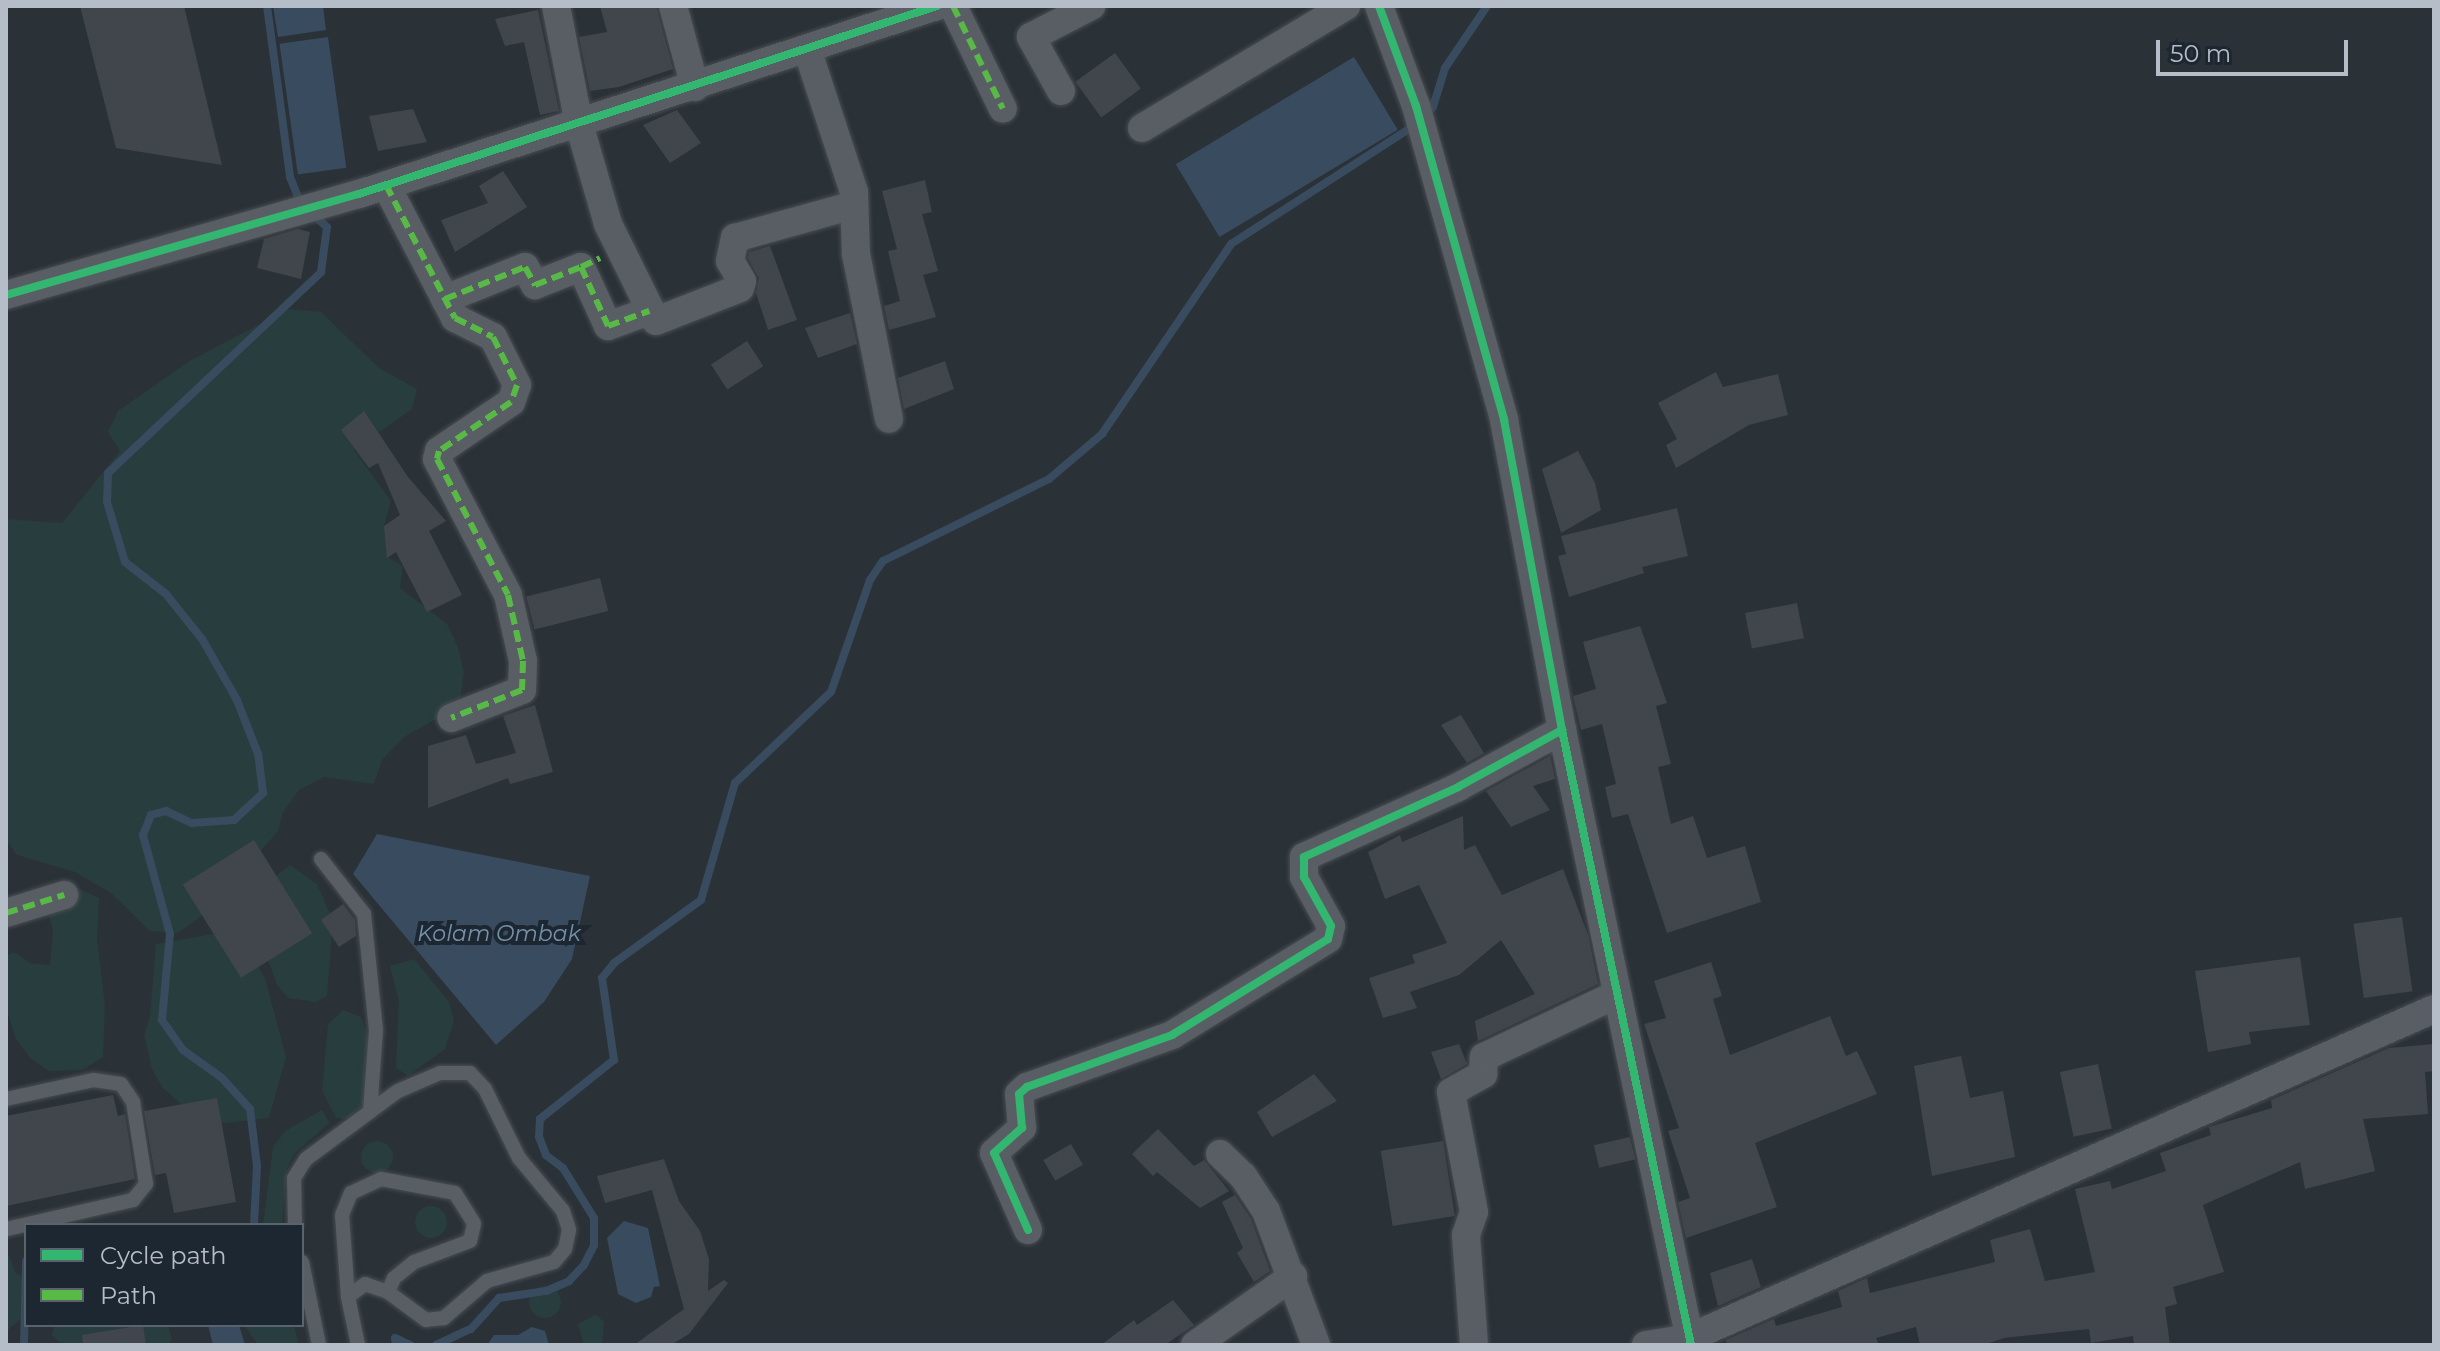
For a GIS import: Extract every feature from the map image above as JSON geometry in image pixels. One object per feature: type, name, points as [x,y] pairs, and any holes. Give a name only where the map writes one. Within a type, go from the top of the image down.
[{"type":"street","points":[[556,6],[579,124],[608,224],[649,311],[661,322],[740,288],[742,281],[730,261],[735,238],[854,205]]},
{"type":"street","points":[[673,6],[695,87]]},
{"type":"street","points":[[6,295],[386,185],[808,52],[937,6]]},
{"type":"street","points":[[953,6],[1003,109]]},
{"type":"street","points":[[1061,91],[1031,37],[1091,6]]},
{"type":"street","points":[[1142,128],[1346,6]]},
{"type":"street","points":[[1379,6],[1419,118],[1504,420],[1562,730],[1690,1341]]},
{"type":"street","points":[[808,52],[854,192],[856,254],[889,419]]},
{"type":"street","points":[[386,185],[455,318],[493,337],[517,385],[511,402],[439,451],[437,459],[508,595],[524,679],[514,697],[451,718]]},
{"type":"street","points":[[445,299],[525,267],[535,285],[591,263],[608,326],[649,311]]},
{"type":"street","points":[[1028,1230],[994,1153],[1022,1128],[1019,1094],[1027,1087],[1172,1035],[1328,939],[1331,926],[1304,877],[1304,857],[1458,787],[1562,730]]},
{"type":"street","points":[[6,913],[64,895]]},
{"type":"street","points":[[1474,1345],[1466,1235],[1474,1212],[1451,1092],[1483,1074],[1484,1057],[1617,994]]},
{"type":"street","points":[[1646,1345],[1690,1341],[2434,1009]]},
{"type":"street","points":[[1220,1154],[1256,1192],[1293,1276],[1316,1345]]},
{"type":"street","points":[[1195,1345],[1293,1276]]},
{"type":"lane","points":[[321,859],[364,914],[376,1030],[370,1112]]},
{"type":"lane","points":[[295,1223],[294,1178],[306,1159],[398,1091],[440,1073],[470,1073],[500,1110],[519,1158],[552,1194],[569,1230],[565,1249],[554,1262],[487,1281],[444,1318],[426,1320],[388,1292],[365,1284],[348,1297]]},
{"type":"lane","points":[[6,1099],[93,1080],[121,1084],[133,1102],[146,1184],[133,1200],[32,1223]]},
{"type":"lane","points":[[358,1345],[348,1297],[342,1215],[351,1193],[381,1179],[455,1193],[474,1224],[470,1241],[414,1262],[394,1278],[388,1292]]},
{"type":"lane","points":[[304,1272],[319,1345]]},
{"type":"green space","points":[[288,309],[321,312],[379,368],[417,389],[412,409],[354,450],[391,501],[384,526],[403,536],[387,557],[403,566],[400,588],[447,624],[458,647],[464,673],[459,706],[404,737],[382,760],[374,784],[324,777],[299,790],[283,812],[278,831],[211,909],[178,933],[150,931],[111,893],[75,872],[17,855],[6,840],[6,519],[62,523],[120,451],[108,432],[118,411],[188,362]]},
{"type":"green space","points":[[290,865],[317,884],[333,920],[327,996],[315,1002],[288,998],[277,985],[266,954],[272,879]]},
{"type":"green space","points":[[78,888],[99,898],[97,939],[105,1005],[103,1057],[82,1070],[49,1071],[30,1058],[16,1039],[6,1008],[6,956],[14,952],[30,963],[50,965],[53,931],[49,915]]},
{"type":"green space","points":[[224,932],[253,958],[265,978],[286,1057],[269,1118],[216,1124],[194,1116],[162,1087],[152,1069],[144,1035],[150,1017],[156,944]]},
{"type":"green space","points":[[414,959],[449,1002],[454,1021],[445,1049],[408,1076],[396,1068],[399,1001],[390,966]]},
{"type":"green space","points":[[343,1010],[361,1017],[369,1039],[364,1104],[350,1119],[336,1118],[322,1090],[328,1024]]},
{"type":"green space","points":[[322,1110],[330,1123],[296,1152],[287,1168],[282,1223],[263,1223],[273,1147],[285,1131]]},
{"type":"green space","points":[[377,1141],[388,1146],[393,1157],[388,1168],[377,1173],[366,1168],[361,1157],[366,1146]]},
{"type":"green space","points":[[431,1206],[442,1211],[447,1222],[442,1233],[431,1238],[420,1233],[415,1222],[420,1211]]},
{"type":"green space","points":[[6,1248],[16,1274],[24,1276],[24,1316],[8,1330]]},
{"type":"green space","points":[[545,1286],[556,1291],[561,1302],[556,1313],[545,1318],[534,1313],[529,1302],[534,1291]]},
{"type":"green space","points":[[596,1314],[604,1322],[602,1345],[579,1345],[583,1341],[578,1324]]},
{"type":"green space","points":[[54,1327],[169,1327],[172,1339],[169,1345],[64,1345],[52,1336]]},
{"type":"green space","points":[[245,1327],[294,1327],[299,1345],[258,1345]]},
{"type":"water","points":[[273,6],[323,6],[326,30],[278,37]]},
{"type":"water","points":[[328,37],[346,168],[298,175],[279,44]]},
{"type":"water","points":[[1354,57],[1398,130],[1219,237],[1176,164]]},
{"type":"water","name":"Kolam Ombak","points":[[377,834],[590,876],[572,959],[544,1002],[496,1045],[353,874]]},
{"type":"water","points":[[624,1221],[648,1228],[660,1286],[654,1287],[651,1297],[636,1303],[618,1294],[607,1238]]},
{"type":"water","points":[[208,1327],[240,1327],[245,1345],[213,1345]]},
{"type":"water","points":[[532,1327],[545,1331],[549,1345],[487,1345],[494,1335],[518,1335]]},
{"type":"building","points":[[80,6],[184,6],[222,165],[116,148]]},
{"type":"building","points":[[600,6],[656,6],[673,69],[619,87],[590,91],[579,37],[607,32]]},
{"type":"building","points":[[538,10],[559,111],[540,115],[524,42],[505,46],[495,19]]},
{"type":"building","points":[[1115,53],[1141,89],[1101,117],[1075,82]]},
{"type":"building","points":[[413,109],[427,142],[378,151],[369,116]]},
{"type":"building","points":[[677,110],[701,143],[670,163],[643,125]]},
{"type":"building","points":[[503,171],[527,207],[455,252],[441,220],[488,203],[479,186]]},
{"type":"building","points":[[925,180],[932,212],[922,214],[938,271],[923,275],[936,317],[889,330],[884,306],[900,301],[888,251],[897,249],[882,191]]},
{"type":"building","points":[[298,229],[310,232],[301,279],[257,268],[264,239]]},
{"type":"building","points":[[770,246],[797,320],[768,330],[756,293],[759,278],[748,258],[749,252]]},
{"type":"building","points":[[850,313],[857,344],[818,358],[805,328]]},
{"type":"building","points":[[747,341],[763,366],[727,390],[711,364]]},
{"type":"building","points":[[945,361],[954,389],[904,409],[898,378]]},
{"type":"building","points":[[1716,372],[1723,387],[1778,374],[1788,415],[1749,425],[1676,468],[1666,445],[1677,439],[1658,403]]},
{"type":"building","points":[[364,411],[408,477],[446,521],[429,531],[462,595],[427,612],[396,552],[387,558],[384,526],[400,515],[378,463],[369,468],[341,430]]},
{"type":"building","points":[[1578,451],[1595,483],[1601,510],[1561,533],[1542,469]]},
{"type":"building","points":[[1677,508],[1688,556],[1642,567],[1644,573],[1569,597],[1558,556],[1566,554],[1561,536]]},
{"type":"building","points":[[600,578],[608,611],[534,629],[526,596]]},
{"type":"building","points":[[1797,603],[1804,638],[1752,648],[1745,613]]},
{"type":"building","points":[[1640,626],[1667,703],[1656,706],[1671,764],[1658,767],[1671,824],[1693,816],[1707,858],[1745,846],[1761,902],[1667,933],[1628,814],[1612,818],[1605,787],[1616,784],[1602,724],[1581,730],[1573,696],[1596,689],[1583,642]]},
{"type":"building","points":[[535,705],[553,772],[510,784],[508,778],[428,808],[428,746],[466,735],[476,764],[516,753],[503,716]]},
{"type":"building","points":[[1461,715],[1484,753],[1467,763],[1441,725]]},
{"type":"building","points":[[1550,756],[1555,779],[1533,786],[1550,810],[1511,827],[1486,791]]},
{"type":"building","points":[[1463,816],[1464,850],[1475,845],[1502,895],[1563,869],[1588,935],[1598,984],[1478,1041],[1475,1021],[1535,994],[1501,940],[1459,975],[1410,992],[1417,1008],[1383,1018],[1369,978],[1415,963],[1412,955],[1447,943],[1419,885],[1385,899],[1368,852],[1400,835],[1402,842]]},
{"type":"building","points":[[254,840],[312,933],[241,978],[183,885]]},
{"type":"building","points":[[343,904],[355,920],[356,936],[339,947],[321,920]]},
{"type":"building","points":[[2402,917],[2412,991],[2364,998],[2353,924]]},
{"type":"building","points":[[2300,957],[2310,1025],[2249,1032],[2251,1044],[2208,1052],[2195,971]]},
{"type":"building","points":[[1711,962],[1722,996],[1713,999],[1730,1055],[1830,1016],[1846,1056],[1857,1051],[1877,1094],[1755,1143],[1777,1207],[1686,1238],[1678,1202],[1690,1198],[1668,1131],[1679,1128],[1644,1024],[1666,1018],[1654,981]]},
{"type":"building","points":[[1459,1044],[1467,1064],[1441,1079],[1431,1052]]},
{"type":"building","points":[[2434,1044],[2434,1071],[2425,1072],[2428,1114],[2363,1119],[2375,1171],[2305,1189],[2300,1162],[2203,1205],[2224,1272],[2173,1287],[2177,1304],[2165,1307],[2170,1345],[2134,1345],[2133,1336],[2091,1343],[2089,1329],[2004,1338],[1983,1345],[1920,1345],[1916,1327],[1876,1338],[1879,1345],[1727,1345],[1726,1340],[1774,1319],[1776,1326],[1842,1307],[1838,1291],[1867,1278],[1870,1293],[1995,1262],[1990,1240],[2030,1229],[2045,1281],[2095,1272],[2075,1189],[2110,1181],[2112,1189],[2166,1171],[2160,1153],[2211,1135],[2209,1127],[2272,1108],[2271,1100],[2389,1048]]},
{"type":"building","points":[[1961,1056],[1970,1098],[2003,1091],[2015,1157],[1932,1176],[1914,1066]]},
{"type":"building","points":[[2098,1064],[2112,1129],[2074,1137],[2060,1072]]},
{"type":"building","points":[[1314,1074],[1337,1101],[1272,1137],[1257,1112]]},
{"type":"building","points":[[113,1095],[118,1116],[125,1114],[135,1179],[6,1206],[6,1116]]},
{"type":"building","points":[[217,1098],[236,1202],[174,1213],[166,1173],[155,1175],[144,1111]]},
{"type":"building","points":[[1158,1129],[1194,1166],[1204,1160],[1229,1191],[1200,1208],[1157,1172],[1153,1176],[1132,1154]]},
{"type":"building","points":[[1630,1137],[1635,1159],[1599,1168],[1594,1145]]},
{"type":"building","points":[[1443,1141],[1455,1216],[1393,1226],[1381,1151]]},
{"type":"building","points":[[1071,1144],[1083,1165],[1055,1181],[1043,1160]]},
{"type":"building","points":[[664,1159],[679,1201],[700,1231],[709,1259],[708,1291],[724,1280],[728,1283],[689,1334],[671,1345],[634,1345],[684,1309],[652,1190],[605,1203],[597,1176]]},
{"type":"building","points":[[1235,1195],[1251,1219],[1270,1271],[1254,1282],[1237,1253],[1243,1248],[1222,1202]]},
{"type":"building","points":[[1752,1259],[1761,1287],[1718,1306],[1710,1273]]},
{"type":"building","points":[[1173,1300],[1194,1325],[1165,1345],[1101,1345],[1134,1320],[1137,1325]]},
{"type":"building","points":[[143,1327],[146,1345],[83,1345],[82,1335]]},
{"type":"waterway","points":[[267,6],[290,177],[301,204]]},
{"type":"waterway","points":[[1425,115],[1433,107],[1445,68],[1487,6]]},
{"type":"waterway","points":[[436,1345],[471,1329],[499,1298],[546,1291],[569,1281],[584,1265],[594,1245],[594,1218],[563,1168],[546,1155],[539,1137],[540,1119],[614,1060],[602,978],[614,963],[701,900],[735,783],[831,692],[870,580],[883,561],[1049,479],[1102,434],[1231,244],[1415,125]]},
{"type":"waterway","points":[[254,1223],[257,1166],[250,1109],[222,1078],[183,1050],[162,1020],[170,934],[143,835],[151,815],[166,811],[192,823],[234,820],[263,793],[258,754],[237,700],[202,639],[166,594],[125,562],[107,502],[108,473],[321,272],[327,227],[311,213]]},
{"type":"waterway","points":[[24,1327],[24,1345]]},
{"type":"waterway","points":[[396,1345],[395,1338],[410,1345]]},
{"type":"marked path","points":[[953,6],[1003,109]]},
{"type":"marked path","points":[[386,185],[455,318],[493,337],[517,385],[511,402],[439,451],[437,459],[508,595],[523,661],[522,690],[451,718]]},
{"type":"marked path","points":[[581,267],[600,258]]},
{"type":"marked path","points":[[445,299],[525,267],[535,285],[581,267],[608,326],[649,311]]},
{"type":"marked path","points":[[6,913],[64,895]]},
{"type":"cycle path","points":[[6,295],[359,194],[937,6]]},
{"type":"cycle path","points":[[1379,6],[1416,106],[1504,420],[1562,730],[1691,1345]]},
{"type":"cycle path","points":[[1028,1230],[994,1153],[1022,1128],[1019,1094],[1027,1087],[1172,1035],[1328,939],[1331,926],[1304,877],[1304,857],[1458,787],[1562,730]]}]
